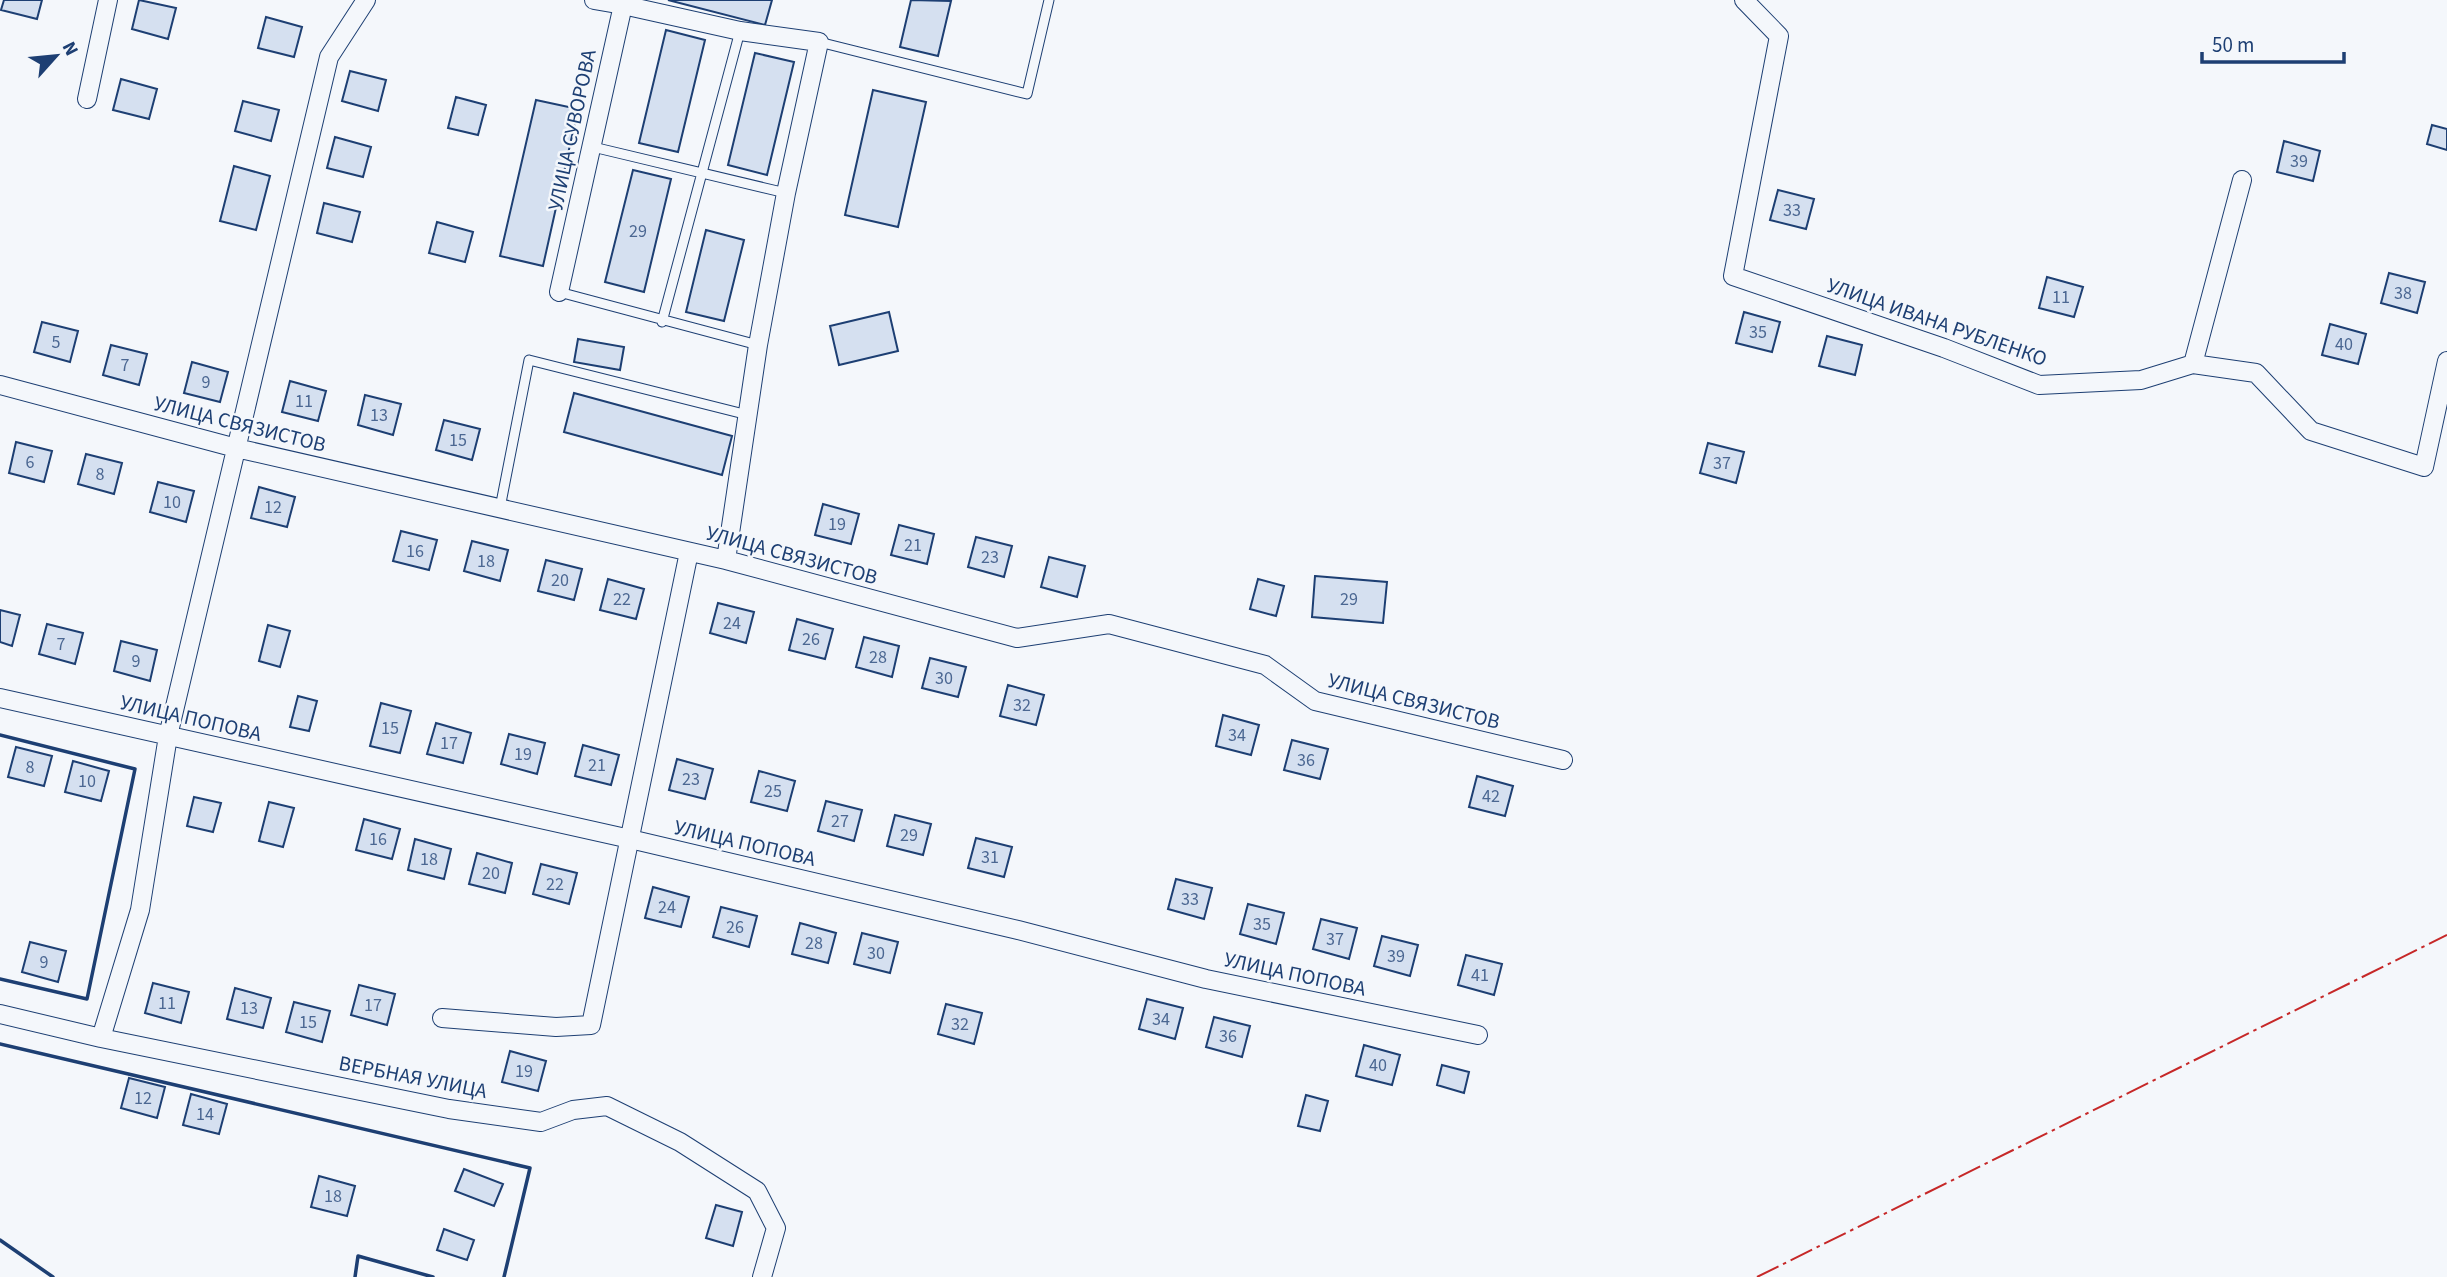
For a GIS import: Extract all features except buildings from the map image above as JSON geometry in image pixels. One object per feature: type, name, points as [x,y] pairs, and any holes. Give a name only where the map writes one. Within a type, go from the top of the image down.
[{"type":"street","points":[[87,99],[108,0]]},
{"type":"street","points":[[101,1038],[140,910],[168,736],[329,57],[366,0]]},
{"type":"street","points":[[594,0],[740,31],[819,42],[786,193],[758,345],[726,560]]},
{"type":"street","name":"УЛИЦА ИВАНА РУБЛЕНКО","points":[[1744,0],[1779,36],[1733,276],[1944,348],[2039,385],[2141,380],[2193,364],[2256,373],[2311,431],[2424,467],[2447,361]]},
{"type":"street","name":"УЛИЦА СУВОРОВА","points":[[559,292],[593,147],[622,5]]},
{"type":"street","points":[[2193,364],[2242,180]]},
{"type":"street","name":"УЛИЦА СВЯЗИСТОВ","points":[[0,385],[236,448],[726,560],[1017,638],[1110,624],[1265,665],[1315,701],[1563,760]]},
{"type":"street","points":[[442,1018],[556,1027],[591,1025],[689,551]]},
{"type":"street","name":"УЛИЦА ПОПОВА","points":[[0,698],[630,839],[1018,930],[1206,979],[1478,1035]]},
{"type":"street","name":"ВЕРБНАЯ УЛИЦА","points":[[0,1014],[101,1038],[449,1109],[541,1122],[573,1110],[607,1106],[680,1142],[757,1191],[776,1228],[762,1277]]},
{"type":"lane","points":[[819,42],[1027,94],[1049,0]]},
{"type":"lane","points":[[662,322],[740,31]]},
{"type":"lane","points":[[593,147],[786,193]]},
{"type":"lane","points":[[559,292],[662,322],[758,345]]},
{"type":"lane","points":[[500,508],[529,360],[749,415]]},
{"type":"wall","points":[[0,735],[135,769],[87,999],[0,979]]},
{"type":"wall","points":[[0,1044],[530,1168],[504,1277]]},
{"type":"wall","points":[[0,1240],[53,1277]]},
{"type":"wall","points":[[355,1277],[358,1256],[433,1277]]},
{"type":"power","points":[[1757,1277],[2447,935]]}]
